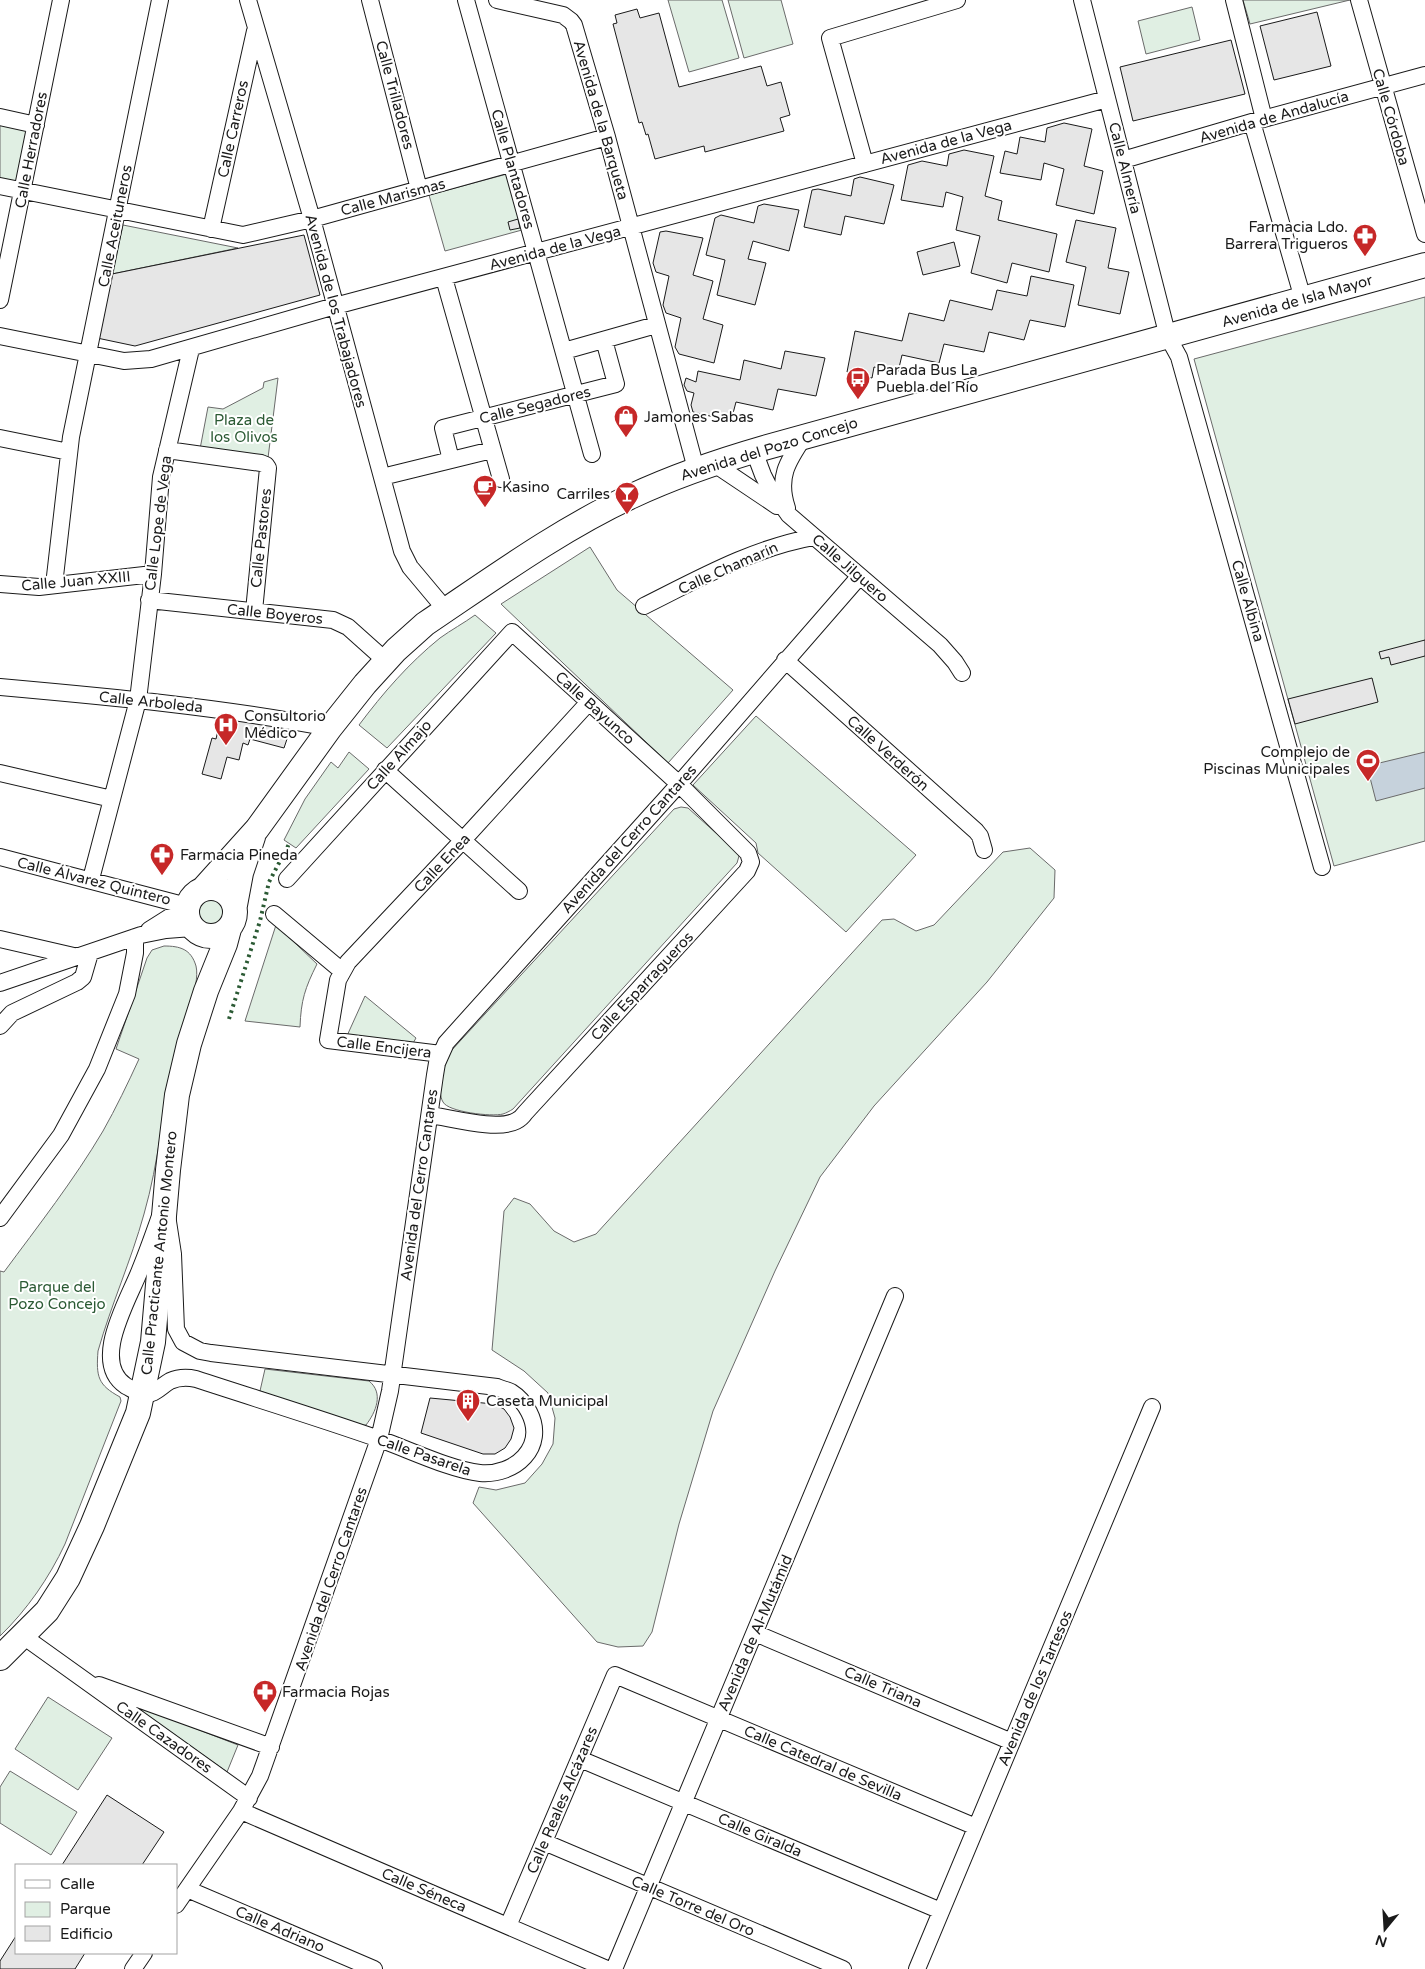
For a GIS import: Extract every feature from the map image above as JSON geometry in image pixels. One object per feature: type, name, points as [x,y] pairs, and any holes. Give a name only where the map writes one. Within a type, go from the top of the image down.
[{"type":"main road","name":"Avenida de Isla Mayor","points":[[1168,337],[1425,265]]},
{"type":"main road","name":"Avenida del Pozo Concejo","points":[[195,914],[330,728],[386,661],[426,624],[556,538],[632,496],[704,466],[1168,337]]},
{"type":"main road","name":"Avenida del Pozo Concejo","points":[[235,905],[246,857],[257,829]]},
{"type":"main road","points":[[218,888],[226,892],[235,905],[234,922],[229,928],[214,936],[195,914],[218,888]]},
{"type":"main road","name":"Calle Practicante Antonio Montero","points":[[195,914],[208,962],[206,991]]},
{"type":"main road","name":"Calle Practicante Antonio Montero","points":[[0,1658],[24,1636],[46,1611],[68,1578],[128,1440],[143,1394],[153,1342],[173,1121],[182,1072],[206,991],[225,944],[229,928]]},
{"type":"street","name":"Calle Herradores","points":[[0,300],[61,0]]},
{"type":"street","name":"Calle Aceituneros","points":[[54,585],[68,452],[160,0]]},
{"type":"street","name":"Avenida de los Trabajadores","points":[[248,0],[312,219],[405,560],[446,610]]},
{"type":"street","name":"Calle Trilladores","points":[[370,0],[419,190]]},
{"type":"street","name":"Calle Plantadores","points":[[466,0],[592,454]]},
{"type":"street","name":"Avenida de la Barqueta","points":[[497,0],[563,15],[572,21],[607,137],[656,325],[704,466]]},
{"type":"street","points":[[865,164],[830,38],[929,4],[956,0]]},
{"type":"street","name":"Calle Almería","points":[[1082,0],[1168,337]]},
{"type":"street","points":[[1234,0],[1258,120],[1303,300]]},
{"type":"street","name":"Calle Córdoba","points":[[1358,0],[1425,234]]},
{"type":"street","name":"Calle Carreros","points":[[211,229],[255,29]]},
{"type":"street","name":"Avenida de Andalucía","points":[[1123,160],[1258,120],[1425,75]]},
{"type":"street","name":"Avenida de la Vega","points":[[0,336],[124,361],[138,361],[191,348],[335,306],[1107,99]]},
{"type":"street","points":[[0,118],[36,125]]},
{"type":"street","name":"Calle Marismas","points":[[0,186],[237,234],[250,234],[419,190],[607,137]]},
{"type":"street","points":[[444,278],[501,479]]},
{"type":"street","points":[[564,351],[656,325]]},
{"type":"street","name":"Calle Albina","points":[[1168,337],[1179,357],[1322,867]]},
{"type":"street","name":"Calle Segadores","points":[[451,460],[442,428],[616,384],[604,340]]},
{"type":"street","name":"Calle Lope de Vega","points":[[91,880],[138,700],[161,476],[191,348]]},
{"type":"street","points":[[790,515],[783,493],[784,476],[786,465],[804,437]]},
{"type":"street","points":[[0,438],[68,452]]},
{"type":"street","name":"Calle Pastores","points":[[167,450],[266,465],[268,468],[254,611]]},
{"type":"street","points":[[382,477],[492,450]]},
{"type":"street","name":"Calle Jilguero","points":[[754,451],[762,475],[790,515],[947,652],[962,673]]},
{"type":"street","points":[[704,466],[753,489],[790,515]]},
{"type":"street","name":"Calle Chamarín","points":[[644,606],[756,552],[772,546],[814,537]]},
{"type":"street","name":"Calle Juan XXIII","points":[[0,584],[23,587],[54,585],[152,574]]},
{"type":"street","name":"Avenida del Cerro Cantares","points":[[178,1902],[245,1804],[260,1776],[379,1439],[392,1375],[437,1063],[449,1038],[679,784],[859,576]]},
{"type":"street","name":"Calle Boyeros","points":[[149,600],[325,619],[340,623],[356,634],[386,661]]},
{"type":"street","name":"Calle Bayunco","points":[[512,632],[679,784]]},
{"type":"street","name":"Calle Almajo","points":[[287,879],[512,632]]},
{"type":"street","name":"Calle Verderón","points":[[785,660],[976,831],[983,842],[984,850]]},
{"type":"street","name":"Calle Arboleda","points":[[0,687],[138,700],[262,715],[330,728]]},
{"type":"street","name":"Calle Enea","points":[[328,1040],[338,980],[348,962],[589,702]]},
{"type":"street","points":[[385,770],[520,891]]},
{"type":"street","points":[[0,773],[112,800]]},
{"type":"street","name":"Calle Esparragueros","points":[[430,1114],[491,1124],[504,1125],[516,1121],[526,1113],[748,871],[751,862],[748,853],[679,784]]},
{"type":"street","name":"Calle Álvarez Quintero","points":[[0,857],[91,880],[195,914]]},
{"type":"street","points":[[0,983],[138,936],[195,914]]},
{"type":"street","points":[[138,936],[166,930],[195,914]]},
{"type":"street","points":[[274,914],[342,971]]},
{"type":"street","points":[[0,1218],[61,1135],[97,1069],[127,994],[138,936]]},
{"type":"street","points":[[0,939],[84,955]]},
{"type":"street","points":[[0,1026],[12,1014],[77,982],[83,977],[84,955]]},
{"type":"street","name":"Calle Encijera","points":[[328,1040],[441,1054]]},
{"type":"street","points":[[143,1394],[120,1381],[110,1359],[111,1345],[165,1202]]},
{"type":"street","name":"Calle Pasarela","points":[[143,1394],[152,1393],[177,1379],[186,1377],[196,1379],[379,1439],[462,1469],[493,1474],[507,1470],[520,1462],[530,1449],[535,1434],[531,1417],[524,1403],[511,1392],[478,1385],[212,1353],[191,1347],[183,1342],[176,1329],[172,1244],[165,1202]]},
{"type":"street","name":"Avenida de Al-Mutámid","points":[[614,1969],[895,1296]]},
{"type":"street","points":[[128,1440],[143,1422],[166,1384]]},
{"type":"street","name":"Avenida de los Tartesos","points":[[917,1969],[1152,1407]]},
{"type":"street","name":"Calle Triana","points":[[755,1633],[1012,1742]]},
{"type":"street","name":"Calle Cazadores","points":[[24,1636],[245,1804]]},
{"type":"street","name":"Calle Catedral de Sevilla","points":[[615,1675],[976,1827]]},
{"type":"street","name":"Calle Reales Alcázares","points":[[508,1926],[615,1675]]},
{"type":"street","name":"Calle Cazadores","points":[[79,1677],[271,1747]]},
{"type":"street","name":"Calle Giralda","points":[[580,1758],[941,1911]]},
{"type":"street","name":"Calle Séneca","points":[[245,1804],[508,1926],[607,1969]]},
{"type":"street","name":"Calle Torre del Oro","points":[[544,1842],[843,1969]]},
{"type":"street","name":"Calle Adriano","points":[[187,1889],[374,1969]]},
{"type":"green space","points":[[668,0],[722,0],[739,58],[689,72]]},
{"type":"green space","points":[[728,0],[781,0],[793,44],[744,58]]},
{"type":"green space","points":[[1243,0],[1350,0],[1250,24]]},
{"type":"green space","points":[[1192,7],[1200,40],[1146,54],[1138,21]]},
{"type":"green space","points":[[0,123],[29,129],[17,184],[0,180]]},
{"type":"green space","points":[[507,174],[522,230],[445,251],[429,195]]},
{"type":"green space","points":[[123,225],[238,248],[112,274]]},
{"type":"green space","points":[[1425,297],[1425,841],[1334,866],[1194,359]]},
{"type":"green space","name":"Plaza de los Olivos","points":[[278,378],[268,458],[200,449],[208,407],[223,409],[263,388],[264,382]]},
{"type":"green space","points":[[590,547],[617,590],[733,690],[668,763],[501,604]]},
{"type":"green space","points":[[475,615],[496,633],[387,748],[359,725],[407,668],[440,638]]},
{"type":"green space","points":[[756,716],[916,855],[846,932],[758,853],[756,843],[693,785]]},
{"type":"green space","points":[[349,752],[369,769],[296,848],[284,840],[305,799],[331,762],[338,768]]},
{"type":"green space","points":[[688,808],[736,851],[739,856],[737,863],[513,1109],[503,1114],[490,1115],[461,1111],[447,1106],[443,1102],[440,1091],[450,1052],[674,809]]},
{"type":"green space","points":[[1030,848],[1055,870],[1054,898],[987,982],[874,1106],[820,1177],[775,1271],[713,1411],[679,1524],[652,1632],[643,1646],[618,1647],[597,1642],[473,1503],[479,1487],[496,1490],[525,1483],[542,1464],[553,1444],[555,1418],[548,1393],[524,1371],[492,1350],[504,1211],[514,1198],[530,1204],[554,1231],[574,1242],[596,1234],[882,920],[894,919],[916,931],[934,925],[1003,852]]},
{"type":"green space","points":[[211,895],[222,900],[227,911],[222,922],[211,927],[200,922],[195,911],[200,900]]},
{"type":"green space","points":[[276,925],[317,964],[304,994],[300,1027],[245,1021]]},
{"type":"green space","name":"Parque del Pozo Concejo","points":[[164,946],[180,948],[188,952],[194,960],[197,975],[193,997],[175,1054],[144,1214],[98,1351],[98,1374],[100,1379],[107,1388],[120,1397],[121,1401],[59,1557],[45,1581],[28,1604],[0,1636],[0,1271],[4,1272],[68,1185],[103,1131],[117,1104],[139,1059],[116,1049],[147,958],[152,950]]},
{"type":"green space","points":[[365,996],[416,1038],[412,1045],[346,1038]]},
{"type":"green space","points":[[265,1369],[369,1381],[376,1391],[377,1403],[375,1409],[366,1425],[358,1426],[260,1391]]},
{"type":"green space","points":[[48,1697],[112,1738],[78,1790],[15,1749]]},
{"type":"green space","points":[[130,1703],[238,1745],[227,1772]]},
{"type":"green space","points":[[10,1771],[77,1812],[51,1855],[0,1823],[0,1787]]},
{"type":"shaded area","points":[[1425,752],[1425,788],[1376,801],[1367,766]]},
{"type":"building","points":[[637,9],[640,18],[659,13],[679,87],[761,66],[767,86],[781,82],[790,115],[780,118],[784,131],[705,152],[704,146],[655,159],[648,134],[646,135],[642,122],[639,123],[613,24],[617,23],[615,15]]},
{"type":"building","points":[[1317,12],[1331,66],[1274,80],[1260,26]]},
{"type":"building","points":[[1231,40],[1245,94],[1133,121],[1120,67]]},
{"type":"building","points":[[1064,123],[1092,129],[1084,166],[1103,171],[1094,214],[1056,205],[1064,169],[1044,163],[1041,180],[1000,173],[1005,151],[1017,154],[1020,137],[1045,142],[1047,128]]},
{"type":"building","points":[[964,150],[994,156],[985,196],[1002,201],[998,220],[1057,234],[1049,272],[1012,263],[1007,283],[971,273],[980,236],[956,230],[963,197],[946,192],[943,207],[901,200],[908,165],[922,161],[947,166],[949,154]]},
{"type":"building","points":[[860,177],[894,185],[884,224],[845,216],[841,235],[804,227],[812,190],[818,189],[851,196],[854,179]]},
{"type":"building","points":[[764,204],[799,210],[789,251],[753,241],[748,259],[766,263],[755,305],[717,295],[725,260],[706,255],[715,218],[721,215],[754,223],[758,206]]},
{"type":"building","points":[[518,219],[520,228],[510,230],[508,222]]},
{"type":"building","points":[[1076,220],[1116,228],[1108,268],[1129,272],[1120,314],[1078,305],[1086,267],[1066,262]]},
{"type":"building","points":[[666,231],[703,238],[693,275],[713,281],[703,319],[723,325],[714,363],[679,354],[675,347],[681,318],[666,313],[663,305],[669,276],[656,272],[653,263],[660,232]]},
{"type":"building","points":[[304,235],[320,295],[135,346],[97,338],[112,274]]},
{"type":"building","points":[[954,242],[960,266],[923,275],[917,252]]},
{"type":"building","points":[[1031,276],[1074,285],[1065,327],[1030,320],[1024,340],[989,332],[984,352],[944,344],[939,363],[902,355],[898,372],[874,367],[872,378],[847,372],[855,331],[902,341],[909,313],[944,321],[950,300],[992,310],[997,290],[1027,296]]},
{"type":"building","points":[[785,351],[825,358],[816,396],[778,389],[773,410],[736,402],[731,421],[693,412],[691,405],[694,393],[687,391],[684,385],[686,378],[696,382],[698,371],[740,380],[744,360],[781,369]]},
{"type":"building","points":[[1425,640],[1425,656],[1391,665],[1389,657],[1381,659],[1379,652]]},
{"type":"building","points":[[1372,678],[1378,702],[1295,724],[1288,699]]},
{"type":"building","name":"Consultorio Médico","points":[[237,715],[290,730],[284,748],[250,739],[248,745],[243,743],[239,760],[227,757],[221,779],[202,774],[212,738],[216,739],[221,717],[235,721]]},
{"type":"building","name":"Caseta Municipal","points":[[430,1398],[494,1404],[504,1409],[510,1417],[514,1428],[511,1439],[505,1448],[495,1454],[483,1454],[421,1433]]},
{"type":"building","points":[[107,1795],[164,1832],[143,1864],[63,1864]]},
{"type":"building","points":[[15,1938],[15,1954],[84,1954],[75,1969],[0,1969],[0,1961]]},
{"type":"hedge","points":[[229,1019],[260,921],[269,882],[289,844]]},
{"type":"place","name":"Farmacia Ldo. Barrera Trigueros","points":[[1365,257]]},
{"type":"place","name":"Parada Bus La Puebla del Río","points":[[858,400]]},
{"type":"place","name":"Jamones Sabas","points":[[626,438]]},
{"type":"place","name":"Kasino","points":[[485,508]]},
{"type":"place","name":"Carriles","points":[[627,515]]},
{"type":"place","name":"Consultorio Médico","points":[[226,746]]},
{"type":"place","name":"Complejo de Piscinas Municipales","points":[[1368,782]]},
{"type":"place","name":"Farmacia Pineda","points":[[162,876]]},
{"type":"place","name":"Caseta Municipal","points":[[468,1422]]},
{"type":"place","name":"Farmacia Rojas","points":[[265,1713]]}]
